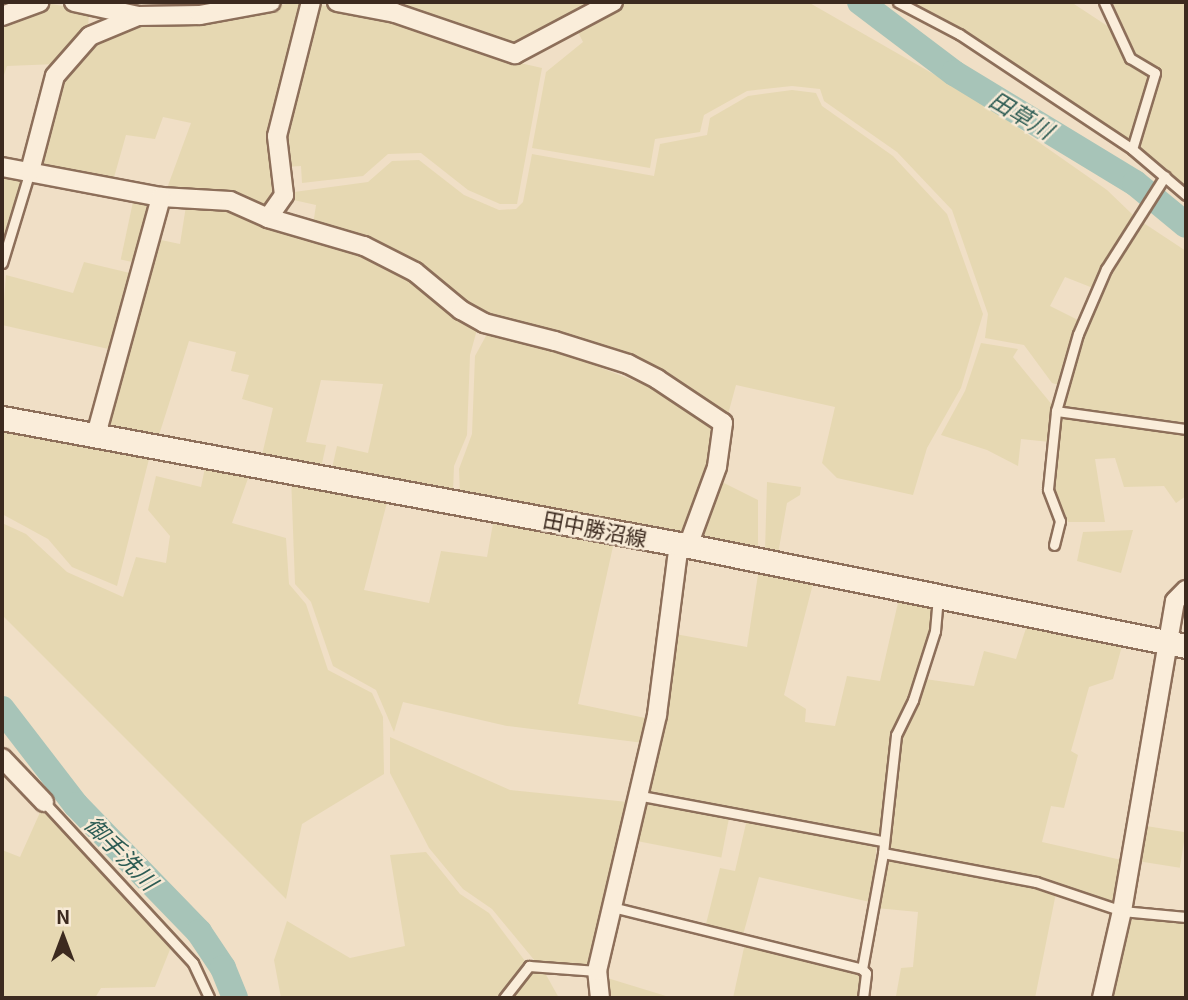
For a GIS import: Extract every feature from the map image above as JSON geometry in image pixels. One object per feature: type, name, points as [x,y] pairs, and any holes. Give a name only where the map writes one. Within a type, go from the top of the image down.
[{"type":"main road","name":"田中勝沼線","points":[[2,418],[684,545],[1177,644]]},
{"type":"street","points":[[2,16],[40,2]]},
{"type":"street","points":[[74,2],[138,16],[200,15],[271,2]]},
{"type":"street","points":[[268,218],[284,195],[277,136],[310,2]]},
{"type":"street","points":[[337,2],[395,13],[515,54],[613,2]]},
{"type":"street","points":[[30,171],[55,76],[90,36],[138,16]]},
{"type":"street","points":[[2,167],[161,197],[230,201],[268,218],[364,246],[415,272],[461,310],[484,323],[628,364],[723,423],[717,467],[684,545],[657,715],[636,795],[597,971],[600,998]]},
{"type":"street","points":[[96,435],[161,197]]},
{"type":"street","points":[[1102,998],[1177,644],[1175,601],[1186,590]]},
{"type":"street","points":[[2,758],[44,802]]},
{"type":"lane","points":[[898,2],[959,34],[1132,149],[1163,179],[1186,195]]},
{"type":"lane","points":[[1104,2],[1130,58],[1155,73],[1132,149]]},
{"type":"lane","points":[[2,263],[30,171]]},
{"type":"lane","points":[[1054,545],[1060,522],[1048,489],[1056,411],[1078,334],[1107,269],[1140,210],[1163,179]]},
{"type":"lane","points":[[1056,411],[1186,429]]},
{"type":"lane","points":[[862,969],[883,853],[881,841],[896,759],[896,735],[913,700],[935,631],[938,594]]},
{"type":"lane","points":[[636,795],[881,841]]},
{"type":"lane","points":[[44,802],[193,963],[209,998]]},
{"type":"lane","points":[[883,853],[1036,882],[1122,911],[1186,917]]},
{"type":"lane","points":[[611,907],[862,969],[866,973],[863,998]]},
{"type":"lane","points":[[505,998],[529,965],[597,971]]},
{"type":"shaded area","points":[[295,2],[304,5],[272,130],[280,190],[262,208],[166,191],[191,123],[163,117],[155,139],[126,135],[113,181],[39,165],[62,78],[93,40],[141,20],[234,16]]},
{"type":"shaded area","points":[[363,2],[601,2],[520,46],[507,48]]},
{"type":"shaded area","points":[[627,2],[808,2],[977,99],[1107,190],[1133,215],[1093,288],[1065,277],[1050,306],[1078,320],[1059,385],[1052,383],[1024,345],[985,338],[988,314],[952,210],[897,152],[824,101],[820,89],[792,86],[747,91],[704,115],[700,132],[655,139],[650,168],[532,148],[546,72],[583,42],[577,30]]},
{"type":"shaded area","points":[[909,2],[1071,2],[1112,29],[1126,59],[1152,73],[1131,139],[1126,141]]},
{"type":"shaded area","points":[[1108,2],[1186,2],[1186,190],[1139,151],[1137,142],[1158,72],[1132,56]]},
{"type":"shaded area","points":[[52,4],[89,11],[88,31],[57,64],[7,66],[2,81],[2,24]]},
{"type":"shaded area","points":[[316,4],[382,17],[498,58],[542,68],[517,204],[500,204],[468,190],[421,153],[388,154],[363,176],[302,183],[301,166],[285,167],[281,133]]},
{"type":"shaded area","points":[[792,90],[816,93],[822,106],[893,156],[947,214],[983,314],[961,388],[927,448],[913,495],[837,478],[822,463],[835,407],[736,385],[727,418],[670,376],[631,357],[487,319],[313,225],[316,205],[289,199],[294,192],[368,182],[392,161],[419,160],[464,195],[499,210],[516,209],[523,202],[532,154],[654,176],[660,144],[707,135],[710,118],[748,96]]},
{"type":"shaded area","points":[[2,172],[26,176],[2,253]]},
{"type":"shaded area","points":[[134,197],[153,201],[139,264],[121,260]]},
{"type":"shaded area","points":[[186,206],[225,207],[270,228],[348,249],[403,273],[478,326],[470,355],[467,435],[454,466],[453,492],[332,468],[337,446],[368,453],[383,384],[321,380],[306,442],[326,445],[321,468],[262,455],[273,408],[242,399],[249,375],[231,371],[236,352],[189,341],[159,435],[105,428],[156,239],[180,244]]},
{"type":"shaded area","points":[[1139,220],[1186,251],[1186,426],[1061,408],[1081,337]]},
{"type":"shaded area","points":[[84,262],[134,274],[113,350],[2,325],[6,275],[73,293]]},
{"type":"shaded area","points":[[487,334],[543,345],[650,387],[717,428],[711,465],[683,538],[460,494],[459,469],[472,434],[475,356]]},
{"type":"shaded area","points":[[981,343],[1018,349],[1013,357],[1053,406],[1050,442],[1021,439],[1018,466],[987,450],[941,435],[965,391]]},
{"type":"shaded area","points":[[1060,415],[1186,433],[1186,496],[1176,503],[1164,486],[1124,487],[1115,458],[1095,459],[1105,522],[1068,522],[1054,490]]},
{"type":"shaded area","points":[[2,428],[150,455],[117,586],[72,567],[48,539],[2,514]]},
{"type":"shaded area","points":[[206,463],[251,470],[232,523],[286,538],[289,584],[306,604],[328,670],[372,693],[383,717],[384,774],[302,824],[286,899],[2,615],[2,523],[26,534],[67,572],[123,597],[136,557],[166,563],[170,536],[148,510],[156,476],[201,487]]},
{"type":"shaded area","points":[[291,476],[389,495],[364,590],[429,603],[441,551],[487,557],[494,518],[614,542],[578,704],[650,719],[644,743],[507,726],[403,702],[394,732],[376,690],[333,666],[311,602],[295,584]]},
{"type":"shaded area","points":[[718,480],[758,500],[758,552],[699,540]]},
{"type":"shaded area","points":[[767,482],[801,487],[800,495],[787,503],[778,554],[765,551]]},
{"type":"shaded area","points":[[1133,530],[1121,573],[1077,561],[1083,532]]},
{"type":"shaded area","points":[[759,568],[814,580],[784,695],[806,709],[805,722],[835,726],[847,676],[880,681],[900,594],[934,601],[932,631],[899,719],[879,837],[651,794],[645,789],[675,634],[747,647]]},
{"type":"shaded area","points":[[1028,622],[1123,642],[1113,679],[1089,687],[1071,751],[1078,755],[1064,808],[1051,806],[1042,842],[1126,861],[1118,905],[887,850],[901,760],[900,735],[925,679],[974,686],[984,651],[1016,659]]},
{"type":"shaded area","points":[[390,737],[510,790],[628,802],[593,967],[535,961],[492,909],[463,889],[429,848],[390,773]]},
{"type":"shaded area","points":[[641,799],[729,816],[721,857],[633,840]]},
{"type":"shaded area","points":[[42,808],[173,942],[155,987],[101,988],[95,998],[2,998],[2,850],[20,857]]},
{"type":"shaded area","points":[[747,819],[877,844],[870,902],[759,877],[743,935],[706,924],[720,868],[735,871]]},
{"type":"shaded area","points":[[1146,826],[1186,832],[1180,868],[1140,862]]},
{"type":"shaded area","points":[[426,852],[460,894],[489,913],[525,961],[499,998],[281,998],[274,960],[287,921],[350,958],[405,946],[390,855]]},
{"type":"shaded area","points":[[886,858],[1056,893],[1035,998],[868,998],[896,996],[901,968],[913,967],[918,912],[876,908]]},
{"type":"shaded area","points":[[1127,917],[1186,922],[1186,998],[1108,998]]},
{"type":"shaded area","points":[[745,943],[862,972],[859,998],[733,998]]},
{"type":"shaded area","points":[[530,971],[545,973],[559,998],[510,998]]},
{"type":"shaded area","points":[[604,977],[666,996],[680,998],[604,998]]},
{"type":"waterway","name":"田草川","points":[[860,2],[954,73],[1135,183],[1186,225]]},
{"type":"waterway","name":"御手洗川","points":[[2,709],[76,805],[199,932],[223,968],[235,998]]}]
